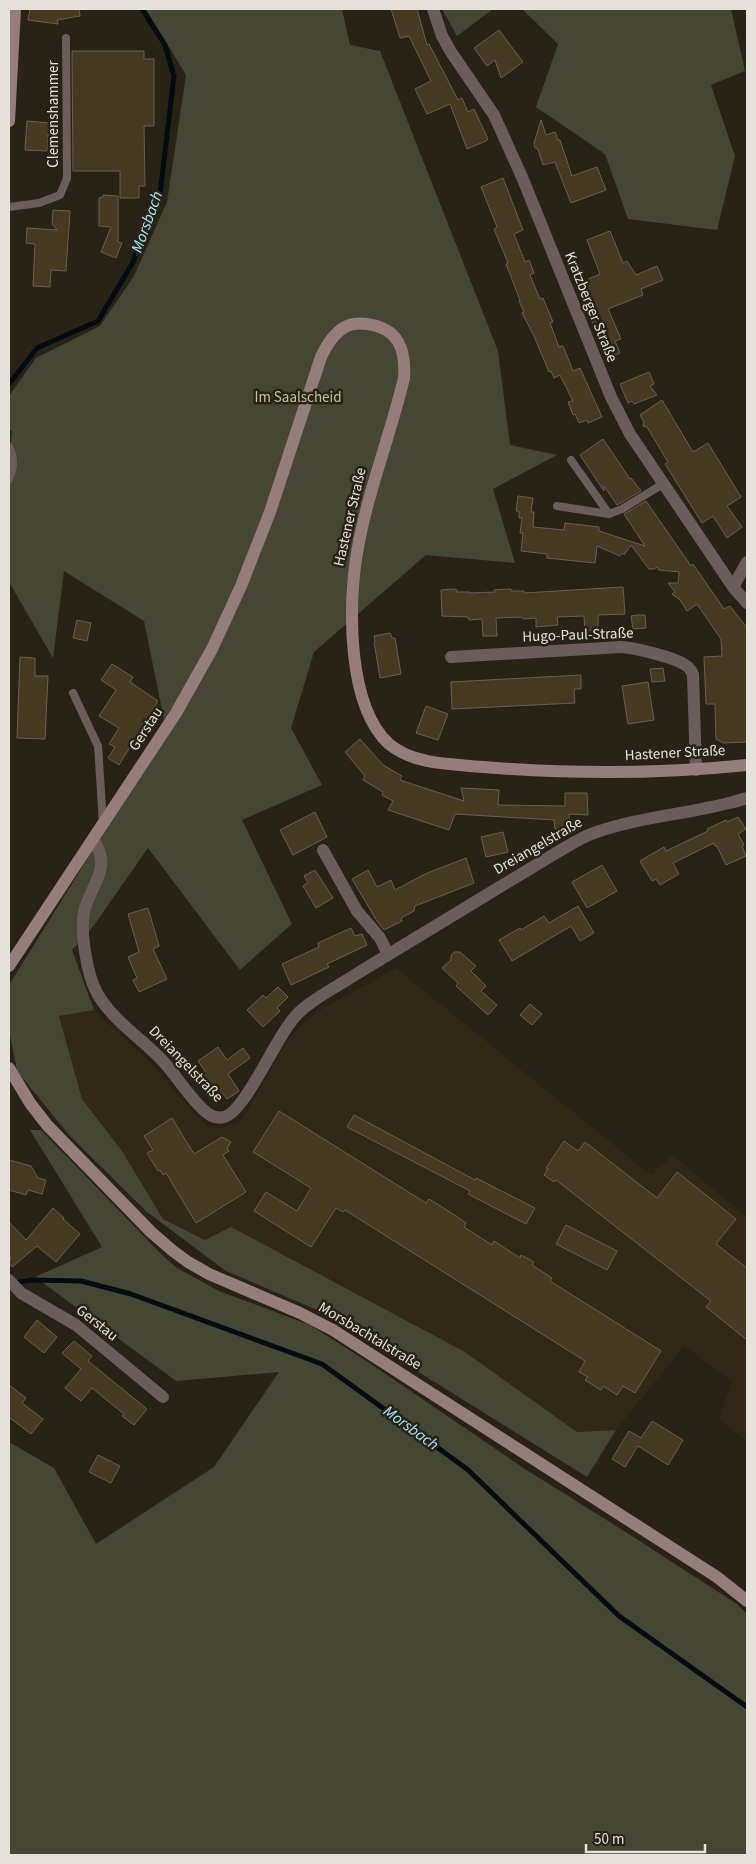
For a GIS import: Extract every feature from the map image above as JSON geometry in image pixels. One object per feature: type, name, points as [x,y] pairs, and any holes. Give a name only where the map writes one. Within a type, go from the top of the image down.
[{"type":"main road","points":[[9,121],[15,9]]},
{"type":"main road","name":"Hastener Straße","points":[[212,649],[241,586],[261,534],[321,357],[334,335],[346,326],[358,323],[372,325],[391,333],[401,345],[405,367],[402,390],[366,509],[353,583],[351,612],[353,649],[359,680],[373,725],[396,748],[409,755],[436,762],[550,771],[611,772],[696,770],[747,765]]},
{"type":"main road","name":"Gerstau","points":[[9,966],[176,713],[212,649]]},
{"type":"main road","name":"Morsbachtalstraße","points":[[9,1068],[30,1103],[47,1125],[152,1232],[188,1262],[209,1274],[300,1313],[333,1330],[709,1572],[747,1601]]},
{"type":"street","name":"Kratzberger Straße","points":[[433,9],[442,36],[451,52],[494,115],[522,177],[610,398],[630,434],[733,587],[747,603]]},
{"type":"street","points":[[733,587],[747,562]]},
{"type":"street","name":"Hugo-Paul-Straße","points":[[451,658],[621,647],[641,650],[680,662],[689,668],[693,675],[696,770]]},
{"type":"street","name":"Dreiangelstraße","points":[[93,839],[103,859],[102,868],[84,911],[82,925],[83,940],[97,994],[111,1012],[162,1059],[205,1111],[215,1117],[226,1117],[237,1109],[248,1094],[283,1033],[296,1015],[312,1002],[388,954],[536,864],[591,834],[629,823],[698,810],[747,798]]},
{"type":"street","points":[[324,850],[357,910],[380,938],[388,954]]},
{"type":"street","name":"Gerstau","points":[[9,1280],[21,1293],[76,1325],[163,1397]]},
{"type":"lane","name":"Clemenshammer","points":[[9,208],[39,203],[60,195],[67,178],[66,38]]},
{"type":"lane","points":[[9,447],[14,459],[13,471],[9,480]]},
{"type":"lane","points":[[571,460],[609,514]]},
{"type":"lane","points":[[557,506],[609,514],[622,509],[664,484]]},
{"type":"lane","points":[[73,693],[98,746],[103,824]]},
{"type":"shaded area","points":[[396,968],[651,1175],[673,1155],[747,1217],[747,1442],[719,1419],[732,1381],[684,1346],[616,1430],[577,1432],[465,1352],[205,1241],[163,1219],[122,1151],[82,1099],[59,1016],[94,1010],[150,1062],[195,1114],[210,1127],[219,1129],[241,1121],[289,1037],[315,1013]]},
{"type":"green space","name":"Im Saalscheid","points":[[146,9],[342,9],[350,45],[380,51],[498,351],[510,445],[557,455],[493,489],[515,563],[426,555],[314,652],[291,728],[322,785],[242,820],[292,924],[240,970],[148,848],[92,928],[72,950],[94,1010],[59,1016],[82,1099],[122,1151],[163,1219],[205,1240],[231,1227],[465,1352],[577,1432],[616,1430],[587,1477],[324,1313],[226,1271],[147,1212],[69,1135],[17,1071],[9,1030],[9,985],[78,874],[165,725],[144,621],[64,571],[53,658],[9,582],[9,461],[12,431],[9,430],[9,396],[36,358],[100,326],[134,276],[167,202],[186,75]]},
{"type":"green space","points":[[442,9],[493,9],[457,36]]},
{"type":"green space","points":[[522,9],[731,9],[745,71],[711,85],[735,156],[717,230],[628,219],[605,154],[536,107],[558,44]]},
{"type":"green space","points":[[30,1130],[41,1130],[161,1254],[177,1268],[219,1291],[310,1325],[365,1360],[525,1469],[737,1604],[747,1614],[747,1855],[9,1855],[9,1442],[54,1468],[96,1544],[214,1467],[279,1372],[176,1381],[35,1277],[102,1247]]},
{"type":"building","points":[[30,9],[79,9],[80,16],[57,20],[58,24],[28,20]]},
{"type":"building","points":[[391,9],[417,9],[427,45],[429,44],[458,100],[462,98],[468,112],[474,109],[488,139],[486,141],[467,149],[450,104],[427,114],[415,89],[431,81],[409,36],[400,38]]},
{"type":"building","points":[[499,30],[523,62],[501,78],[495,60],[487,66],[474,48]]},
{"type":"building","points":[[72,51],[144,51],[144,59],[154,59],[154,126],[144,126],[145,186],[139,186],[139,198],[120,198],[120,171],[73,171]]},
{"type":"building","points":[[541,120],[546,135],[555,132],[558,140],[560,140],[572,176],[597,167],[606,190],[571,203],[555,162],[543,165],[538,149],[535,148],[534,143]]},
{"type":"building","points":[[27,121],[49,123],[47,151],[25,150]]},
{"type":"building","points":[[503,178],[523,230],[514,234],[525,262],[529,260],[534,273],[530,275],[540,299],[543,298],[553,322],[550,323],[559,347],[563,346],[573,371],[580,368],[602,417],[588,423],[587,420],[579,423],[575,414],[573,415],[568,402],[573,401],[560,375],[554,378],[551,371],[549,372],[522,313],[524,312],[506,264],[508,263],[494,229],[497,227],[481,187]]},
{"type":"building","points":[[103,195],[118,196],[118,242],[122,243],[116,258],[101,252],[111,227],[99,226],[99,198],[103,197]]},
{"type":"building","points":[[53,210],[70,211],[66,271],[51,270],[50,287],[33,286],[35,244],[26,243],[27,228],[57,230],[52,224]]},
{"type":"building","points":[[610,231],[623,263],[627,261],[636,275],[657,266],[663,280],[641,289],[643,295],[608,309],[621,339],[615,341],[620,353],[607,359],[577,284],[600,274],[587,240]]},
{"type":"building","points":[[649,372],[654,384],[650,386],[657,395],[634,404],[632,401],[628,403],[620,384]]},
{"type":"building","points":[[662,400],[693,452],[708,443],[741,497],[727,506],[742,527],[727,538],[713,516],[702,523],[665,464],[668,462],[647,427],[643,426],[644,422],[640,415]]},
{"type":"building","points":[[603,439],[630,479],[641,491],[617,505],[604,486],[604,491],[580,455]]},
{"type":"building","points":[[518,496],[533,498],[531,512],[534,512],[533,527],[564,530],[565,523],[599,527],[599,531],[645,546],[624,514],[646,501],[691,566],[693,564],[724,609],[730,606],[747,628],[747,742],[723,743],[716,739],[715,704],[706,704],[704,657],[722,656],[721,639],[697,604],[687,611],[680,600],[672,594],[675,592],[668,583],[678,583],[679,572],[659,570],[657,567],[649,569],[631,545],[624,555],[622,553],[620,556],[597,546],[595,563],[547,558],[547,554],[521,551],[523,533],[520,533],[522,518],[519,518],[519,511],[516,511]]},
{"type":"building","points":[[623,587],[625,614],[598,615],[598,630],[585,631],[584,616],[557,617],[558,625],[536,627],[536,618],[496,618],[497,636],[483,636],[482,619],[469,620],[468,617],[442,616],[441,590],[454,589],[457,592],[470,593],[511,589],[511,591],[524,591],[524,593]]},
{"type":"building","points":[[645,615],[646,628],[633,629],[631,616]]},
{"type":"building","points":[[77,620],[91,623],[87,641],[73,638]]},
{"type":"building","points":[[390,633],[392,638],[395,638],[401,674],[380,678],[374,636]]},
{"type":"building","points":[[20,657],[35,658],[35,676],[48,676],[45,739],[17,738]]},
{"type":"building","points":[[112,664],[133,677],[130,682],[158,701],[119,765],[108,758],[115,747],[109,744],[119,728],[99,716],[116,690],[101,680]]},
{"type":"building","points":[[663,668],[665,681],[652,682],[650,669]]},
{"type":"building","points":[[581,675],[581,689],[574,689],[575,703],[452,709],[451,682]]},
{"type":"building","points":[[648,682],[654,720],[628,724],[622,686]]},
{"type":"building","points":[[426,706],[448,714],[438,740],[416,733]]},
{"type":"building","points":[[360,739],[383,765],[402,776],[400,780],[464,801],[461,788],[499,790],[498,805],[565,806],[565,793],[587,793],[588,815],[569,814],[569,830],[555,829],[554,820],[455,814],[449,830],[388,810],[393,801],[382,795],[383,792],[363,780],[365,776],[345,752]]},
{"type":"building","points":[[315,812],[327,837],[293,855],[280,830]]},
{"type":"building","points":[[738,817],[746,829],[738,834],[744,845],[742,846],[746,856],[726,865],[714,843],[673,863],[679,874],[660,885],[656,879],[652,881],[640,861],[664,847],[666,851],[708,831],[707,829],[726,820],[727,822]]},
{"type":"building","points":[[503,832],[508,852],[486,857],[481,837]]},
{"type":"building","points":[[466,858],[474,883],[415,906],[414,911],[401,918],[402,921],[384,930],[352,879],[368,870],[377,887],[391,880],[395,890],[425,874]]},
{"type":"building","points":[[602,865],[617,891],[587,908],[572,882]]},
{"type":"building","points":[[315,870],[333,898],[316,908],[303,886],[308,883],[304,876]]},
{"type":"building","points":[[578,906],[594,933],[580,941],[571,926],[512,961],[499,940],[520,928],[521,930],[544,916],[549,923]]},
{"type":"building","points":[[148,908],[159,946],[153,949],[167,979],[139,992],[133,980],[137,978],[128,957],[139,952],[128,914]]},
{"type":"building","points":[[351,928],[355,936],[362,934],[367,945],[327,964],[329,967],[291,985],[282,964],[319,947],[318,943]]},
{"type":"building","points":[[454,952],[460,952],[476,966],[471,971],[486,986],[481,991],[497,1005],[488,1015],[456,986],[458,983],[442,968],[451,960]]},
{"type":"building","points":[[278,987],[288,997],[277,1008],[280,1011],[263,1027],[247,1010],[263,995],[266,998]]},
{"type":"building","points":[[530,1004],[542,1014],[532,1025],[520,1015]]},
{"type":"building","points":[[218,1047],[227,1060],[243,1048],[250,1058],[228,1074],[239,1091],[227,1099],[223,1094],[214,1101],[197,1077],[205,1071],[198,1061]]},
{"type":"building","points":[[279,1111],[426,1203],[429,1199],[450,1212],[466,1223],[464,1227],[492,1245],[494,1241],[520,1258],[521,1255],[534,1262],[532,1265],[552,1278],[550,1281],[661,1351],[635,1393],[623,1386],[617,1395],[603,1386],[601,1390],[585,1380],[588,1377],[579,1372],[585,1361],[345,1210],[343,1212],[336,1208],[311,1247],[254,1211],[266,1192],[297,1211],[311,1188],[253,1152]]},
{"type":"building","points":[[354,1115],[475,1180],[476,1178],[535,1208],[526,1224],[468,1194],[470,1191],[347,1127]]},
{"type":"building","points":[[172,1118],[194,1154],[222,1137],[231,1142],[227,1148],[229,1151],[223,1155],[246,1192],[196,1223],[166,1173],[163,1175],[160,1170],[158,1171],[147,1153],[153,1150],[144,1136]]},
{"type":"building","points":[[564,1141],[578,1151],[585,1142],[657,1198],[677,1172],[736,1219],[716,1244],[747,1268],[747,1340],[706,1307],[711,1301],[556,1180],[554,1182],[544,1175],[548,1169],[546,1168]]},
{"type":"building","points":[[9,1160],[31,1166],[38,1178],[46,1180],[42,1194],[28,1190],[26,1195],[9,1190]]},
{"type":"building","points":[[53,1208],[80,1234],[56,1262],[37,1246],[12,1267],[9,1263],[11,1258],[9,1255],[9,1222],[26,1240]]},
{"type":"building","points":[[566,1225],[617,1251],[607,1270],[556,1244]]},
{"type":"building","points":[[37,1320],[57,1337],[44,1353],[24,1337]]},
{"type":"building","points":[[74,1341],[92,1356],[88,1361],[147,1409],[134,1425],[122,1416],[124,1414],[92,1388],[81,1401],[65,1388],[81,1369],[62,1353]]},
{"type":"building","points":[[9,1385],[26,1398],[22,1403],[43,1419],[31,1434],[10,1418],[9,1421]]},
{"type":"building","points":[[652,1421],[683,1440],[668,1465],[638,1446],[625,1467],[612,1459],[629,1431],[641,1438]]},
{"type":"building","points":[[98,1455],[120,1466],[111,1483],[89,1472]]},
{"type":"waterway","name":"Morsbach","points":[[9,384],[37,348],[98,321],[132,264],[160,194],[174,76],[165,45],[142,9]]},
{"type":"waterway","name":"Morsbach","points":[[14,1283],[32,1280],[81,1281],[131,1294],[322,1364],[467,1469],[619,1616],[747,1707]]}]
